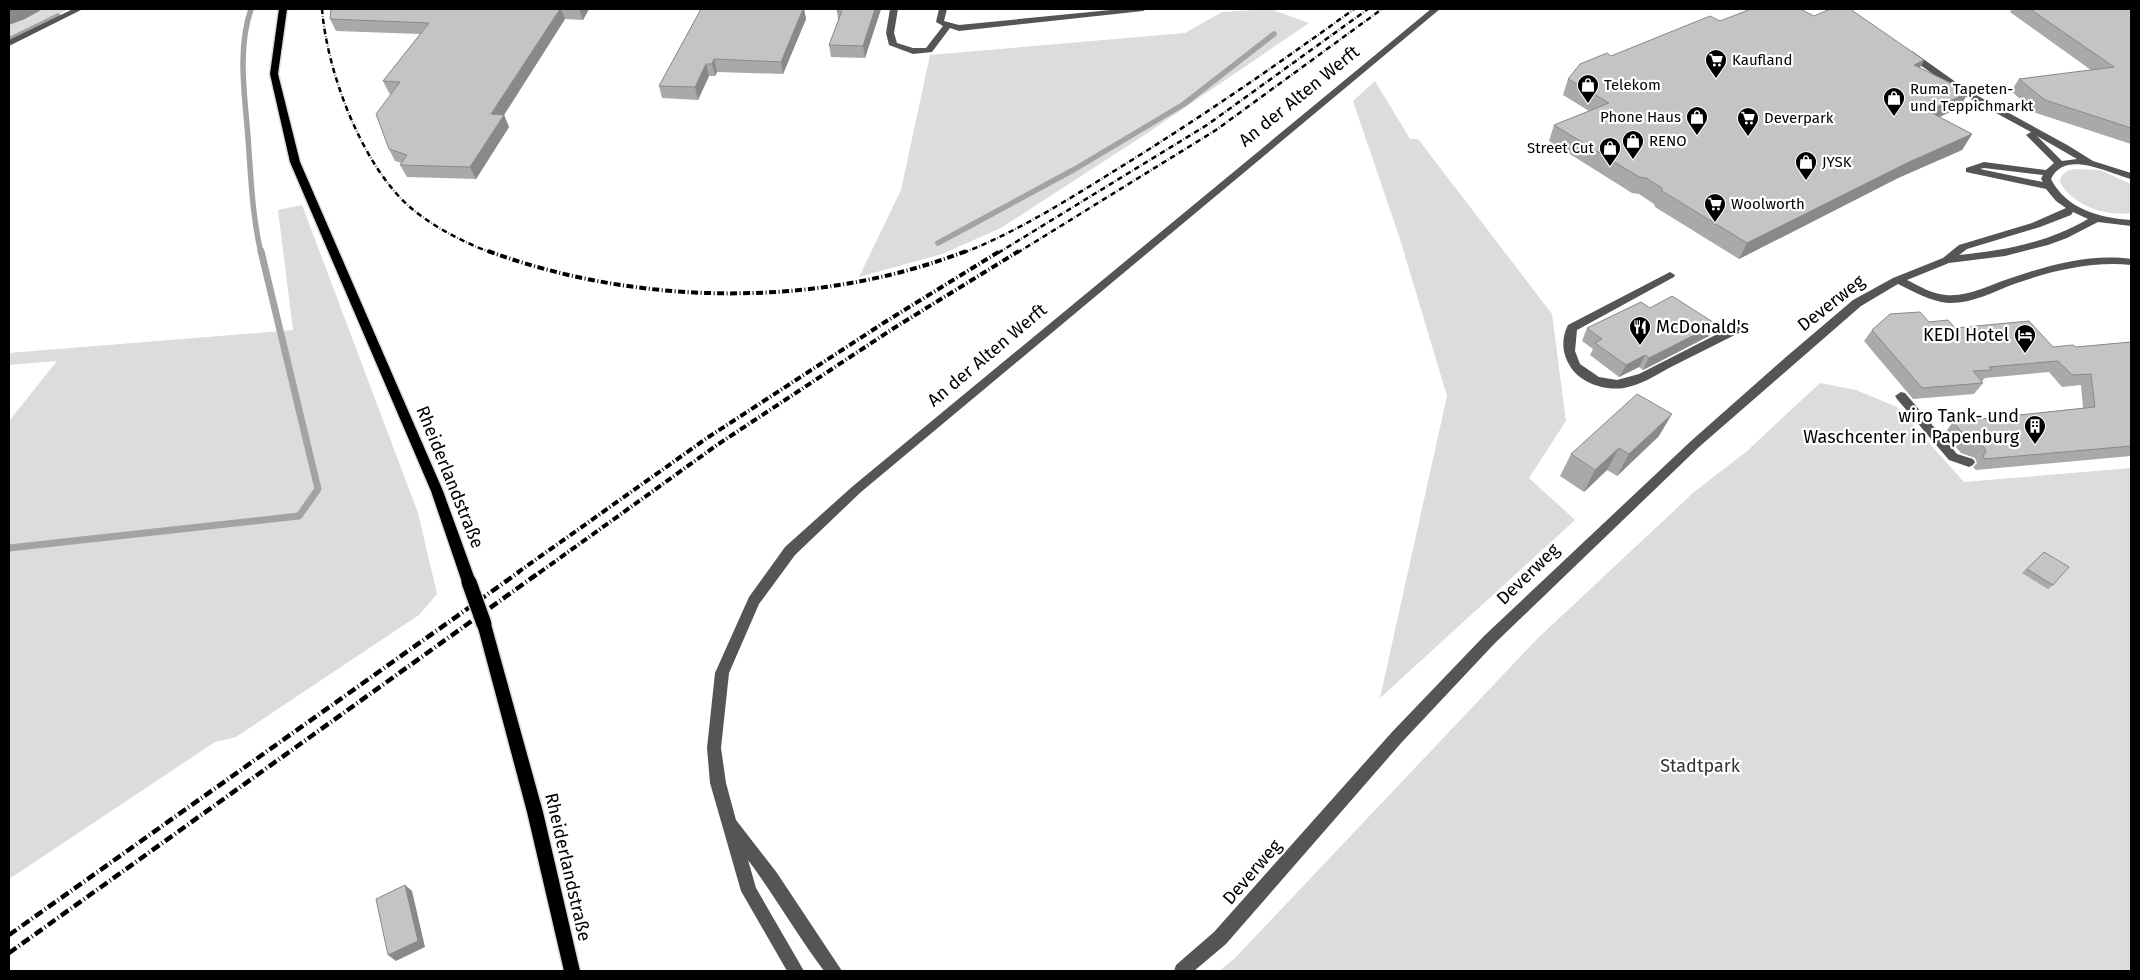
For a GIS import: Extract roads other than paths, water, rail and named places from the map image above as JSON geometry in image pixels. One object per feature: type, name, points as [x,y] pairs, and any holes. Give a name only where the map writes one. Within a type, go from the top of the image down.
[{"type":"main road","name":"Rheiderlandstraße","points":[[283,9],[274,74],[295,162],[436,491],[484,624],[536,812],[572,971]]},
{"type":"street","points":[[9,43],[79,9]]},
{"type":"street","points":[[894,9],[890,33],[893,45],[902,50],[930,50],[948,25]]},
{"type":"street","points":[[943,9],[940,22],[959,28],[1082,12],[1143,9]]},
{"type":"street","name":"An der Alten Werft","points":[[796,971],[748,891],[718,783],[714,748],[722,673],[754,601],[790,551],[857,489],[1436,9]]},
{"type":"street","points":[[1898,45],[1964,92],[2040,141],[2060,164]]},
{"type":"street","points":[[1987,106],[2066,148],[2089,163]]},
{"type":"street","points":[[2048,186],[1969,170],[1984,165],[2047,172],[2060,164],[2089,163],[2106,166],[2131,176]]},
{"type":"street","points":[[2047,172],[2048,186],[2061,200],[2072,207],[2097,218],[2130,224]]},
{"type":"street","name":"Deverweg","points":[[1947,260],[1963,247],[2036,226],[2067,213],[2072,207]]},
{"type":"street","name":"Deverweg","points":[[1182,971],[1220,938],[1397,738],[1490,639],[1696,444],[1790,360],[1857,304],[1897,280],[1947,260],[1974,257],[2062,237],[2097,218]]},
{"type":"street","points":[[1897,280],[1940,298],[1964,298],[2020,278],[2050,270],[2097,262],[2131,262]]},
{"type":"street","points":[[1670,275],[1572,328],[1568,338],[1570,355],[1576,368],[1585,376],[1600,382],[1624,384],[1741,327]]},
{"type":"street","points":[[1900,396],[1953,457],[1969,462]]},
{"type":"street","name":"An der Alten Werft","points":[[728,820],[771,878],[809,938],[834,971]]},
{"type":"waterway","points":[[251,9],[244,41],[243,73],[252,196],[261,253]]},
{"type":"waterway","points":[[9,40],[58,16]]},
{"type":"waterway","points":[[938,243],[1075,169],[1184,104],[1274,34]]},
{"type":"waterway","points":[[9,548],[299,516],[318,489],[261,251]]},
{"type":"railway","points":[[322,9],[325,34],[339,89],[350,116],[377,168],[393,190],[420,215],[450,234],[492,253]]},
{"type":"railway","points":[[963,253],[1024,225],[1119,168],[1238,91],[1354,9]]},
{"type":"railway","points":[[998,253],[1207,125],[1368,9]]},
{"type":"railway","points":[[1017,253],[1216,130],[1382,9]]},
{"type":"railway","points":[[488,251],[545,269],[605,282],[666,290],[727,293],[789,291],[850,283],[909,270],[966,251]]},
{"type":"railway","points":[[517,573],[707,438],[885,322],[1000,251]]},
{"type":"railway","points":[[539,573],[717,445],[894,328],[1019,251]]},
{"type":"railway","points":[[9,935],[519,572]]},
{"type":"railway","points":[[9,953],[540,572]]},
{"type":"place","name":"Kaufland","points":[[1716,79]]},
{"type":"place","name":"Telekom","points":[[1588,104]]},
{"type":"place","name":"Ruma Tapeten- und Teppichmarkt","points":[[1894,117]]},
{"type":"place","name":"Phone Haus","points":[[1697,136]]},
{"type":"place","name":"Deverpark","points":[[1748,137]]},
{"type":"place","name":"RENO","points":[[1633,160]]},
{"type":"place","name":"Street Cut","points":[[1610,167]]},
{"type":"place","name":"JYSK","points":[[1806,181]]},
{"type":"place","name":"Woolworth","points":[[1715,223]]},
{"type":"place","name":"McDonald's","points":[[1640,346]]},
{"type":"place","name":"KEDI Hotel","points":[[2025,354]]},
{"type":"place","name":"wiro Tank- und Waschcenter in Papenburg","points":[[2035,445]]},
{"type":"park label","name":"Stadtpark","points":[[1700,766]]}]
